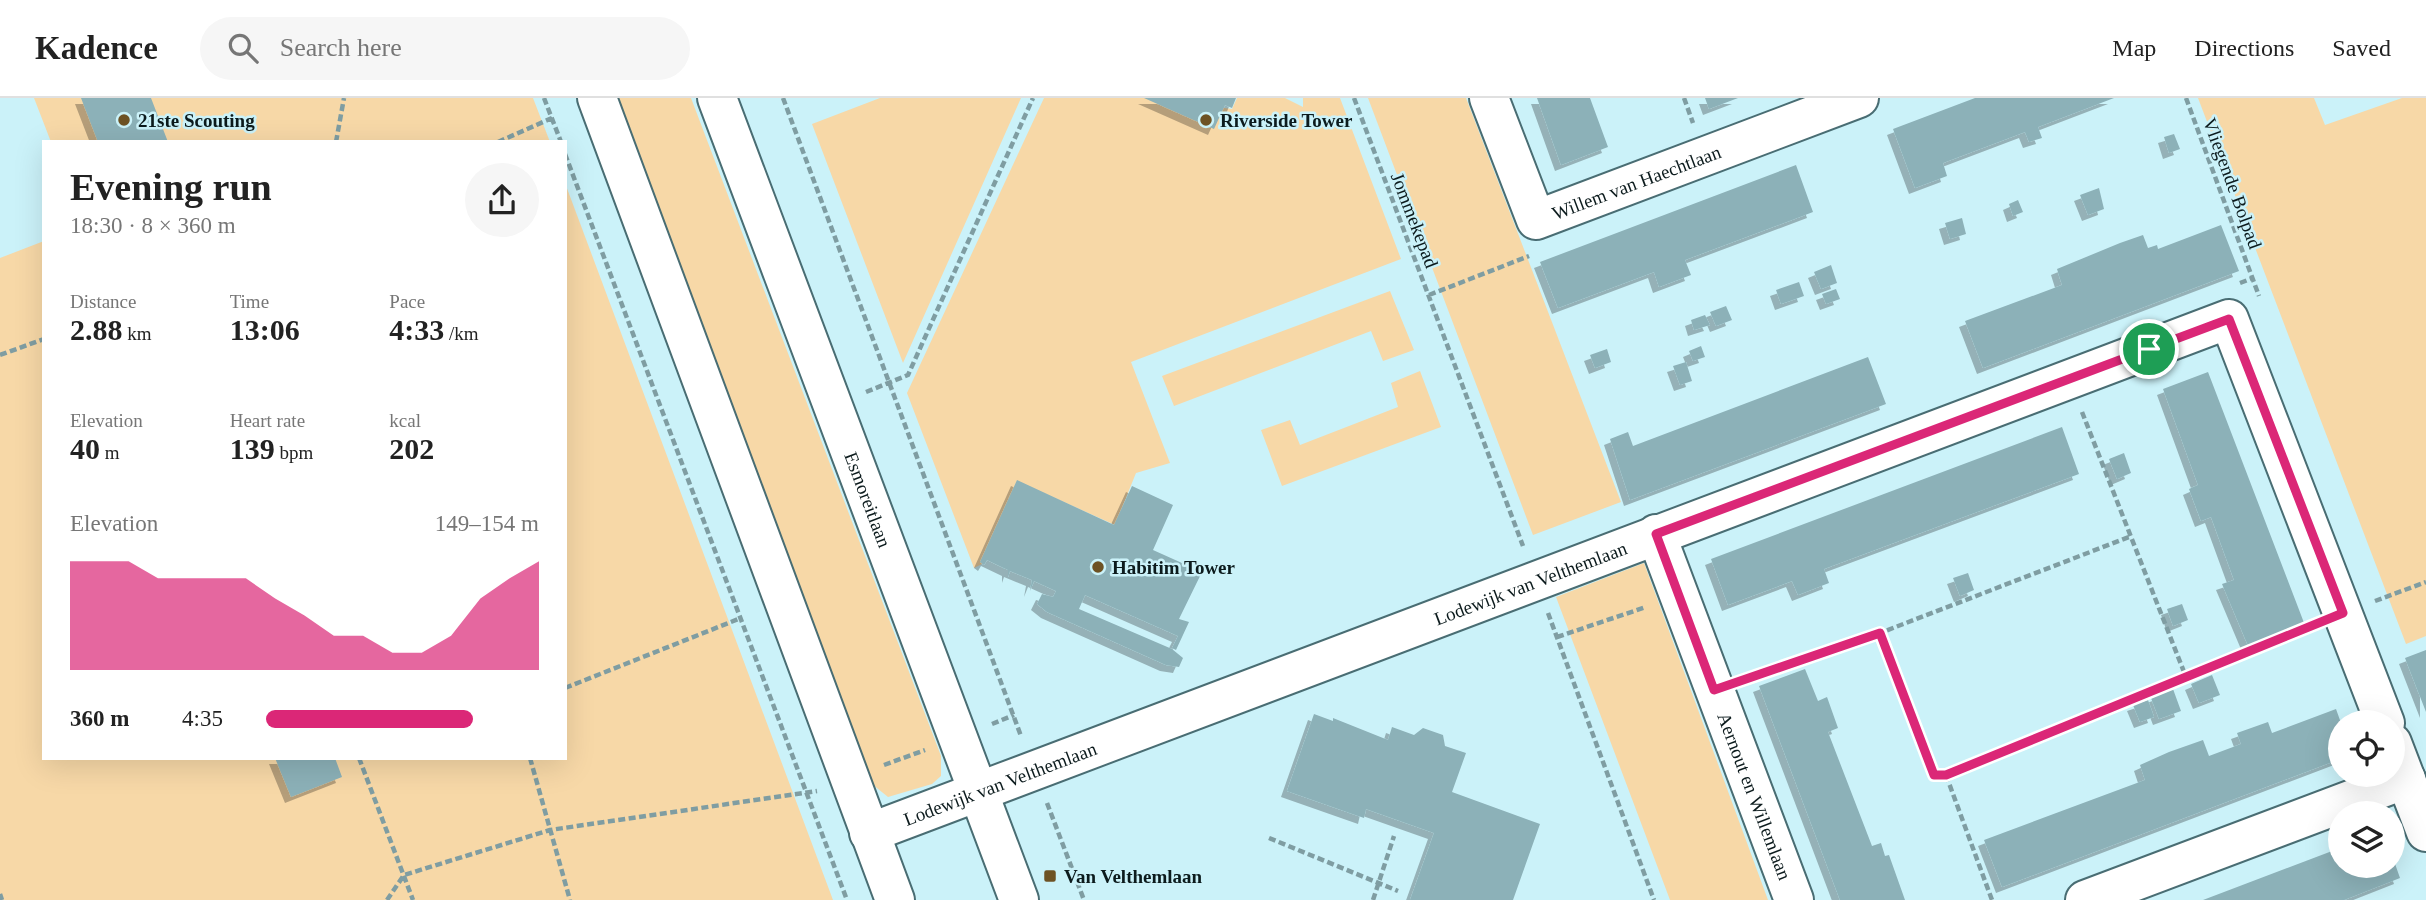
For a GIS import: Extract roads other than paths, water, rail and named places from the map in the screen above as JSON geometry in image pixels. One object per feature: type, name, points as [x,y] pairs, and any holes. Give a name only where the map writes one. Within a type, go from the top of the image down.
[{"type":"street","points":[[597,98],[895,900]]},
{"type":"street","name":"Esmoreitlaan","points":[[717,98],[1019,900]]},
{"type":"street","name":"Willem van Haechtlaan","points":[[1489,98],[1536,220],[1859,98]]},
{"type":"street","name":"Lodewijk van Velthemlaan","points":[[869,833],[978,791],[1029,758],[1656,534],[2069,379],[2228,304],[2380,710]]},
{"type":"street","name":"Aernout en Willemlaan","points":[[1656,534],[1794,900]]},
{"type":"street","points":[[2085,900],[2406,779],[2426,832]]},
{"type":"place","name":"21ste Scouting","points":[[124,120]]},
{"type":"place","name":"Riverside Tower","points":[[1206,120]]},
{"type":"place","name":"Habitim Tower","points":[[1098,567]]},
{"type":"place","name":"Van Velthemlaan","points":[[1050,876]]}]
